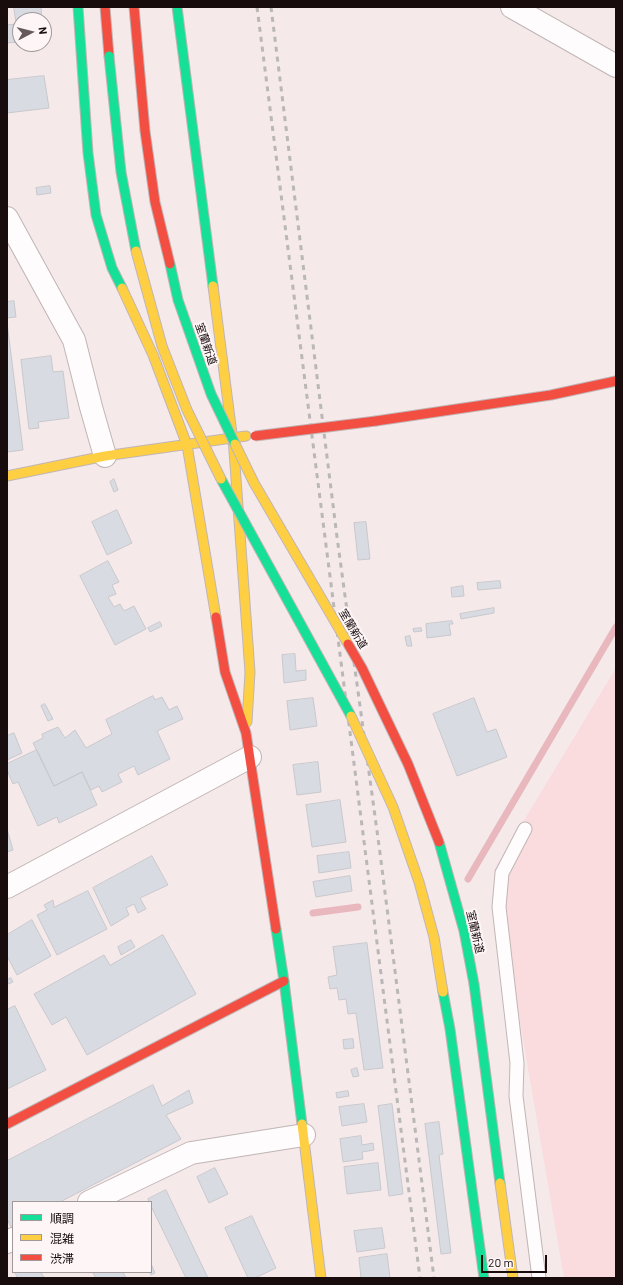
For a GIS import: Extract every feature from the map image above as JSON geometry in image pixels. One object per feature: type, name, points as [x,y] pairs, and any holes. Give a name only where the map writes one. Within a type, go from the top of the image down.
[{"type":"main road","points":[[78,7],[88,153],[96,216],[112,268],[153,355],[187,446],[225,672],[246,733],[284,981],[321,1278]]},
{"type":"main road","points":[[105,7],[121,172],[135,249],[162,346],[187,410],[222,481],[358,727],[393,807],[419,882],[434,937],[444,992],[484,1278]]},
{"type":"main road","name":"室蘭新道","points":[[134,7],[145,131],[155,202],[178,300],[211,394],[254,483],[362,668],[408,764],[437,834],[464,931],[474,984],[514,1278]]},
{"type":"main road","points":[[177,7],[233,437],[250,672],[246,733]]},
{"type":"main road","points":[[7,476],[105,456],[187,446],[233,437],[255,436],[376,421],[552,395],[616,381]]},
{"type":"main road","points":[[7,1124],[284,981]]},
{"type":"street","points":[[512,7],[616,66]]},
{"type":"street","points":[[7,218],[74,340],[105,456]]},
{"type":"street","points":[[7,887],[250,758]]},
{"type":"street","points":[[91,1201],[191,1153],[304,1135]]},
{"type":"lane","points":[[525,829],[502,873],[499,907],[517,1063],[516,1096],[539,1278]]},
{"type":"shaded area","points":[[616,668],[616,1278],[564,1278],[494,870]]},
{"type":"building","points":[[14,7],[41,7],[41,12],[15,12]]},
{"type":"building","points":[[12,24],[12,43],[7,43],[7,25]]},
{"type":"building","points":[[44,76],[49,108],[7,113],[7,80]]},
{"type":"building","points":[[50,186],[51,193],[37,195],[36,188]]},
{"type":"building","points":[[14,301],[16,317],[7,318],[7,302]]},
{"type":"building","points":[[7,322],[23,450],[7,452]]},
{"type":"building","points":[[51,356],[53,372],[63,371],[69,418],[38,422],[39,428],[29,429],[21,360]]},
{"type":"building","points":[[114,479],[118,490],[114,492],[110,482]]},
{"type":"building","points":[[117,510],[132,543],[107,555],[92,522]]},
{"type":"building","points":[[366,522],[370,559],[358,560],[354,523]]},
{"type":"building","points":[[108,561],[119,582],[112,585],[116,594],[108,597],[114,607],[120,604],[124,611],[134,606],[146,629],[115,645],[80,576]]},
{"type":"building","points":[[500,581],[501,588],[478,590],[477,583]]},
{"type":"building","points":[[463,586],[464,596],[452,597],[451,588]]},
{"type":"building","points":[[494,608],[494,613],[461,619],[460,614]]},
{"type":"building","points":[[452,621],[453,624],[449,624],[451,635],[427,638],[426,624]]},
{"type":"building","points":[[160,622],[162,626],[150,632],[148,628]]},
{"type":"building","points":[[421,628],[422,631],[414,632],[413,629]]},
{"type":"building","points":[[410,636],[412,646],[407,646],[405,637]]},
{"type":"building","points":[[295,654],[296,671],[306,670],[306,680],[284,683],[282,655]]},
{"type":"building","points":[[153,696],[155,700],[162,697],[169,710],[177,706],[183,719],[157,731],[170,759],[138,775],[134,766],[118,774],[122,782],[102,792],[99,786],[91,790],[82,772],[54,786],[33,743],[43,738],[42,734],[58,727],[65,738],[75,730],[86,748],[112,734],[106,720]]},
{"type":"building","points":[[313,698],[317,726],[290,730],[287,701]]},
{"type":"building","points":[[474,698],[487,732],[496,729],[507,757],[457,776],[433,714]]},
{"type":"building","points":[[45,704],[53,719],[48,721],[41,706]]},
{"type":"building","points":[[14,733],[22,753],[7,760],[7,736]]},
{"type":"building","points":[[37,750],[54,786],[82,772],[97,805],[59,823],[57,817],[38,826],[18,782],[13,784],[7,770],[7,764]]},
{"type":"building","points":[[318,762],[321,792],[297,795],[293,765]]},
{"type":"building","points":[[340,800],[346,842],[312,847],[306,805]]},
{"type":"building","points":[[7,829],[13,850],[7,852]]},
{"type":"building","points":[[349,852],[351,868],[319,873],[317,856]]},
{"type":"building","points":[[152,856],[168,885],[140,898],[146,909],[138,913],[134,904],[126,908],[129,915],[111,926],[93,888]]},
{"type":"building","points":[[350,876],[352,891],[316,897],[313,882]]},
{"type":"building","points":[[88,891],[107,929],[57,955],[37,915],[47,910],[44,905],[53,900],[54,907]]},
{"type":"building","points":[[32,920],[51,956],[17,975],[7,956],[7,935]]},
{"type":"building","points":[[163,935],[196,994],[87,1055],[66,1017],[52,1025],[34,994],[104,955],[110,965]]},
{"type":"building","points":[[131,940],[135,947],[121,955],[118,947]]},
{"type":"building","points":[[367,943],[383,1068],[364,1070],[356,1013],[348,1014],[346,999],[339,1000],[337,988],[330,989],[328,977],[337,975],[333,947]]},
{"type":"building","points":[[11,978],[13,982],[8,984],[7,980]]},
{"type":"building","points":[[15,1006],[46,1070],[7,1089],[7,1010]]},
{"type":"building","points":[[353,1039],[354,1048],[344,1049],[343,1040]]},
{"type":"building","points":[[357,1068],[359,1076],[353,1077],[351,1070]]},
{"type":"building","points":[[153,1085],[162,1106],[189,1090],[193,1103],[166,1115],[181,1139],[62,1201],[12,1201],[11,1227],[7,1219],[7,1161]]},
{"type":"building","points":[[348,1091],[349,1096],[337,1098],[336,1093]]},
{"type":"building","points":[[364,1104],[367,1122],[342,1126],[339,1107]]},
{"type":"building","points":[[392,1104],[403,1194],[389,1196],[378,1106]]},
{"type":"building","points":[[439,1122],[443,1154],[439,1155],[451,1253],[441,1254],[425,1124]]},
{"type":"building","points":[[361,1136],[362,1145],[373,1143],[374,1150],[362,1152],[363,1159],[343,1162],[340,1139]]},
{"type":"building","points":[[378,1163],[381,1190],[347,1194],[344,1167]]},
{"type":"building","points":[[215,1168],[228,1194],[209,1203],[197,1177]]},
{"type":"building","points":[[166,1190],[208,1278],[186,1278],[152,1208],[152,1201],[149,1201],[148,1199]]},
{"type":"building","points":[[252,1216],[276,1268],[255,1278],[248,1278],[225,1228]]},
{"type":"building","points":[[382,1228],[385,1248],[357,1252],[354,1231]]},
{"type":"building","points":[[387,1254],[390,1278],[361,1278],[359,1258]]},
{"type":"building","points":[[152,1266],[155,1273],[151,1275],[150,1273],[152,1273]]},
{"type":"building","points":[[16,1273],[42,1273],[44,1278],[18,1278]]},
{"type":"building","points":[[94,1273],[124,1273],[126,1278],[96,1278]]},
{"type":"waterway","points":[[468,879],[616,627]]},
{"type":"waterway","points":[[313,913],[358,907]]},
{"type":"railway","points":[[257,7],[420,1278]]},
{"type":"railway","points":[[271,7],[337,537],[380,853],[434,1278]]},
{"type":"traffic: fast","points":[[78,7],[88,153],[96,215],[112,268],[122,288]]},
{"type":"traffic: fast","points":[[177,7],[213,286]]},
{"type":"traffic: fast","points":[[109,56],[121,172],[136,251]]},
{"type":"traffic: fast","points":[[170,264],[178,300],[211,394],[235,444]]},
{"type":"traffic: fast","points":[[221,479],[351,716]]},
{"type":"traffic: fast","points":[[439,842],[464,931],[474,984]]},
{"type":"traffic: fast","points":[[276,929],[302,1124]]},
{"type":"traffic: fast","points":[[474,984],[500,1183]]},
{"type":"traffic: fast","points":[[443,992],[450,1029],[484,1278]]},
{"type":"traffic: slow","points":[[136,251],[162,346],[187,410],[221,479]]},
{"type":"traffic: slow","points":[[213,286],[232,434]]},
{"type":"traffic: slow","points":[[122,288],[153,355],[187,445]]},
{"type":"traffic: slow","points":[[7,476],[105,456],[246,436]]},
{"type":"traffic: slow","points":[[233,437],[250,672],[247,722]]},
{"type":"traffic: slow","points":[[235,444],[254,483],[348,644]]},
{"type":"traffic: slow","points":[[187,445],[216,617]]},
{"type":"traffic: slow","points":[[351,716],[393,807],[419,882],[434,937],[443,992]]},
{"type":"traffic: slow","points":[[302,1124],[321,1278]]},
{"type":"traffic: slow","points":[[500,1183],[513,1278]]},
{"type":"traffic: jam","points":[[105,7],[109,56]]},
{"type":"traffic: jam","points":[[134,7],[145,131],[155,202],[170,264]]},
{"type":"traffic: jam","points":[[376,421],[551,395],[616,381]]},
{"type":"traffic: jam","points":[[255,436],[376,421]]},
{"type":"traffic: jam","points":[[216,617],[225,672],[246,733],[276,929]]},
{"type":"traffic: jam","points":[[348,644],[362,668],[408,764],[439,842]]},
{"type":"traffic: jam","points":[[7,1124],[284,981]]}]
